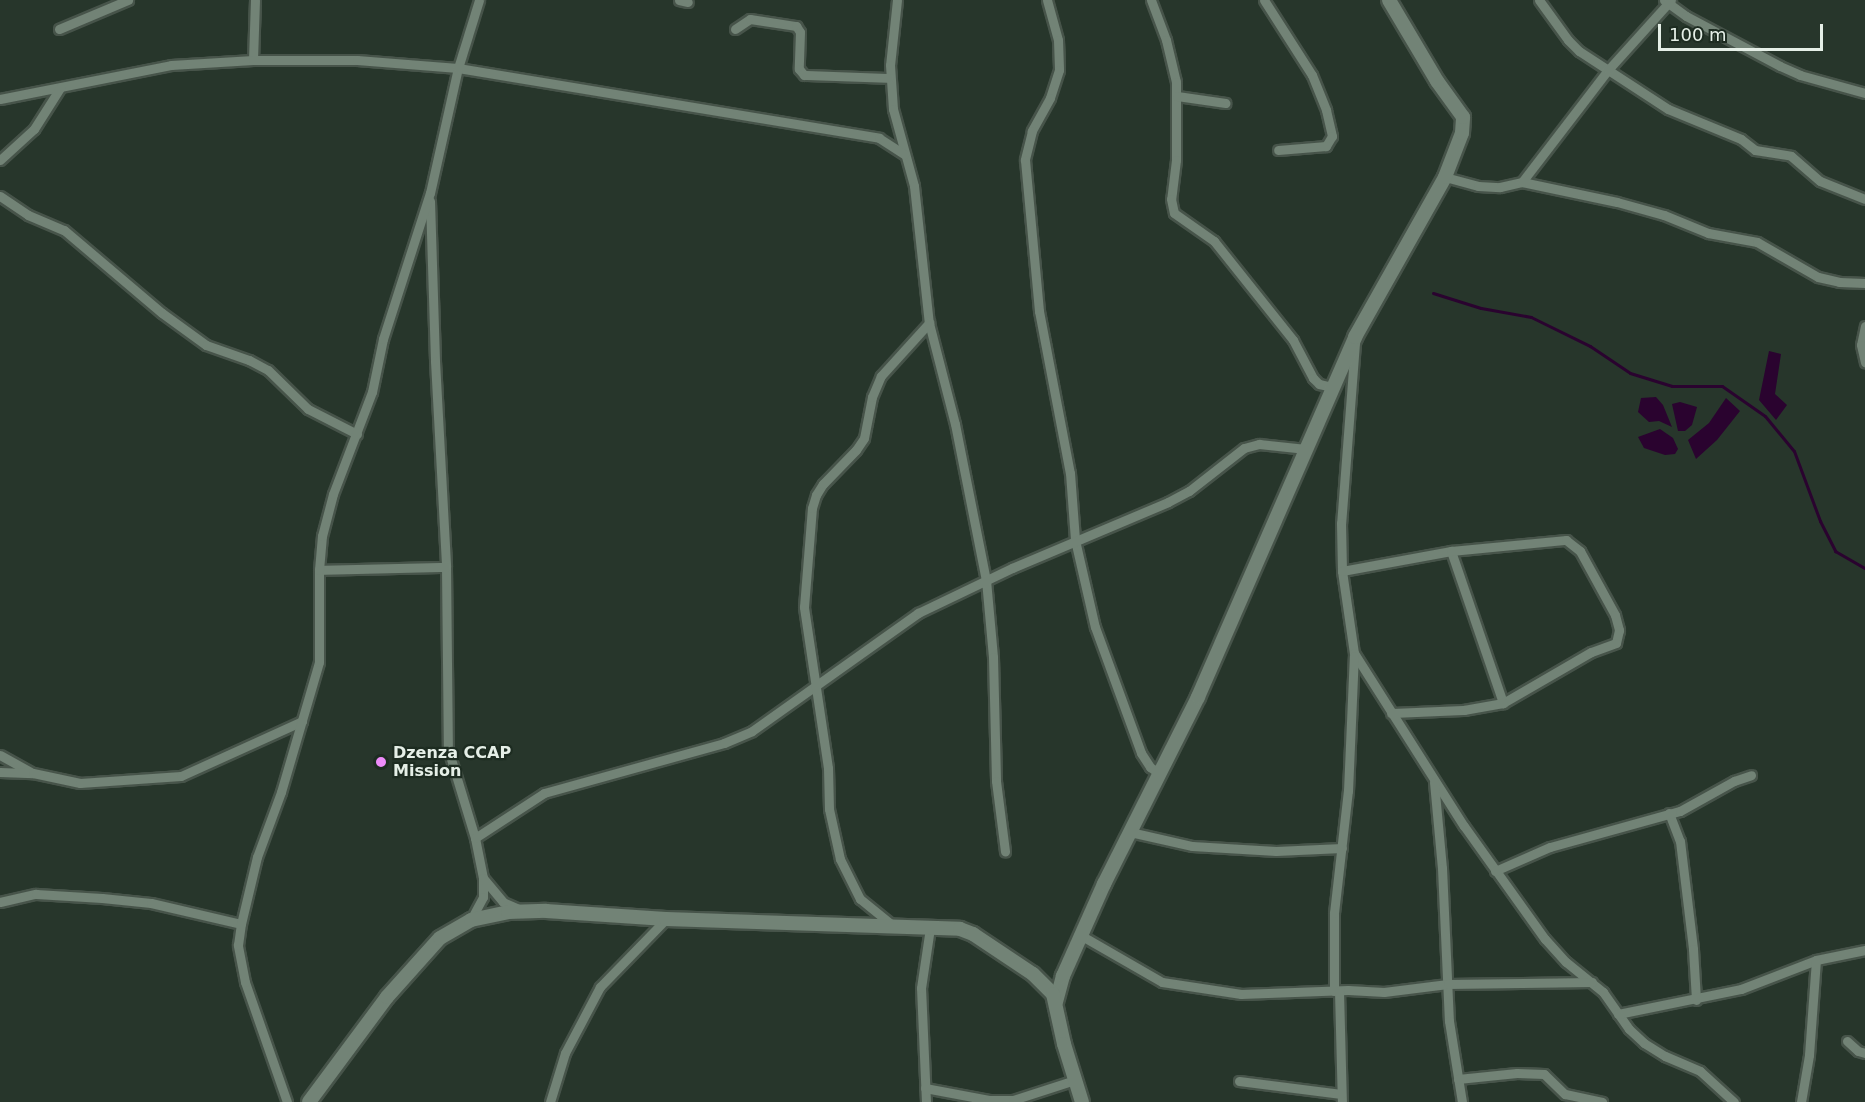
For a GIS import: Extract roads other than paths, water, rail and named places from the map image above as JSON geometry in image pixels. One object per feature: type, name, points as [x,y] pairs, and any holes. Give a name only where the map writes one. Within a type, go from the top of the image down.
[{"type":"street","points":[[59,29],[128,0]]},
{"type":"street","points":[[253,60],[255,0]]},
{"type":"street","points":[[287,1102],[245,982],[238,945],[241,924],[257,857],[281,792],[321,651],[319,570],[322,536],[333,494],[372,392],[383,339],[430,193],[458,68],[479,0]]},
{"type":"street","points":[[897,0],[889,78],[898,133],[914,186],[929,323],[955,423],[986,580],[993,657],[996,781],[1005,851]]},
{"type":"street","points":[[1047,0],[1058,40],[1059,70],[1050,98],[1032,130],[1025,160],[1039,311],[1070,473],[1075,540],[1101,647],[1141,753],[1150,767],[1159,774]]},
{"type":"street","points":[[1150,0],[1166,40],[1177,96],[1176,170],[1171,199],[1174,213],[1214,241],[1293,340],[1313,378],[1319,384],[1332,387]]},
{"type":"street","points":[[1264,0],[1312,75],[1326,110],[1332,136],[1326,146],[1278,150]]},
{"type":"street","points":[[1056,1002],[1063,976],[1130,832],[1198,697],[1355,337],[1445,177],[1462,133],[1463,117],[1431,71],[1389,0]]},
{"type":"street","points":[[1539,0],[1568,40],[1608,70],[1687,119],[1742,139],[1755,150],[1791,156],[1820,182],[1865,199]]},
{"type":"street","points":[[1522,182],[1608,70],[1668,1],[1686,16],[1800,75],[1865,93]]},
{"type":"street","points":[[735,29],[750,19],[796,26],[800,32],[799,69],[804,75],[889,78]]},
{"type":"street","points":[[0,99],[156,67],[253,60],[357,60],[458,68],[879,138],[904,154]]},
{"type":"street","points":[[0,160],[33,129],[60,88]]},
{"type":"street","points":[[1177,96],[1226,103]]},
{"type":"street","points":[[1445,177],[1478,186],[1500,187],[1522,182],[1648,210],[1708,233],[1746,238],[1818,277],[1839,282],[1865,283]]},
{"type":"street","points":[[430,193],[435,361],[446,567],[448,748],[475,838],[483,878],[483,897],[471,920]]},
{"type":"street","points":[[0,196],[28,215],[64,230],[162,314],[206,345],[249,360],[268,370],[308,410],[357,434]]},
{"type":"street","points":[[896,927],[882,920],[860,899],[852,888],[840,859],[830,809],[828,768],[804,607],[814,502],[823,484],[848,460],[864,438],[872,397],[881,376],[929,323]]},
{"type":"street","points":[[1865,326],[1861,345],[1865,363]]},
{"type":"street","points":[[1239,1081],[1341,1098],[1334,913],[1348,791],[1354,653],[1342,572],[1341,523],[1346,442],[1354,380],[1355,337]]},
{"type":"street","points":[[475,838],[544,794],[738,738],[764,724],[909,618],[986,580],[1189,491],[1244,448],[1259,444],[1306,449]]},
{"type":"street","points":[[1342,572],[1451,551],[1566,540],[1580,551],[1615,615],[1619,630],[1616,643],[1591,652],[1503,703],[1464,710],[1391,713]]},
{"type":"street","points":[[1451,551],[1503,703]]},
{"type":"street","points":[[319,570],[446,567]]},
{"type":"street","points":[[1354,653],[1495,871],[1545,939],[1566,962],[1603,992],[1618,1014],[1644,1043],[1700,1071],[1734,1102]]},
{"type":"street","points":[[0,772],[33,773],[80,783],[181,777],[302,721]]},
{"type":"street","points":[[0,755],[33,773]]},
{"type":"street","points":[[1495,871],[1550,847],[1680,811],[1734,781],[1751,775]]},
{"type":"street","points":[[1434,778],[1443,868],[1449,1021],[1462,1102]]},
{"type":"street","points":[[1669,813],[1680,841],[1693,949],[1696,1000]]},
{"type":"street","points":[[1130,832],[1192,846],[1276,851],[1342,848]]},
{"type":"street","points":[[483,878],[503,902],[527,911]]},
{"type":"street","points":[[0,902],[36,894],[102,898],[151,903],[241,924]]},
{"type":"street","points":[[309,1102],[343,1053],[425,951],[455,927],[471,920],[527,911],[666,919],[960,929],[973,934],[1033,974],[1048,987],[1056,1002],[1062,1037],[1082,1102]]},
{"type":"street","points":[[550,1102],[565,1053],[600,987],[666,919]]},
{"type":"street","points":[[926,1102],[921,988],[930,928]]},
{"type":"street","points":[[1082,936],[1103,946],[1146,975],[1171,984],[1257,995],[1337,991],[1384,992],[1448,984],[1592,982]]},
{"type":"street","points":[[1618,1014],[1696,1000],[1741,989],[1816,960],[1865,950]]},
{"type":"street","points":[[1801,1102],[1809,1055],[1816,960]]},
{"type":"street","points":[[1847,1041],[1857,1050],[1865,1053]]},
{"type":"street","points":[[1458,1079],[1517,1073],[1544,1074],[1565,1094],[1602,1102]]},
{"type":"street","points":[[925,1088],[989,1100],[1013,1100],[1075,1080]]},
{"type":"waterway","points":[[1433,293],[1481,308],[1531,317],[1590,346],[1630,373],[1672,386],[1722,386],[1765,416],[1794,451],[1820,521],[1835,551],[1865,568]]},
{"type":"place","name":"Dzenza CCAP Mission","points":[[381,762]]}]
